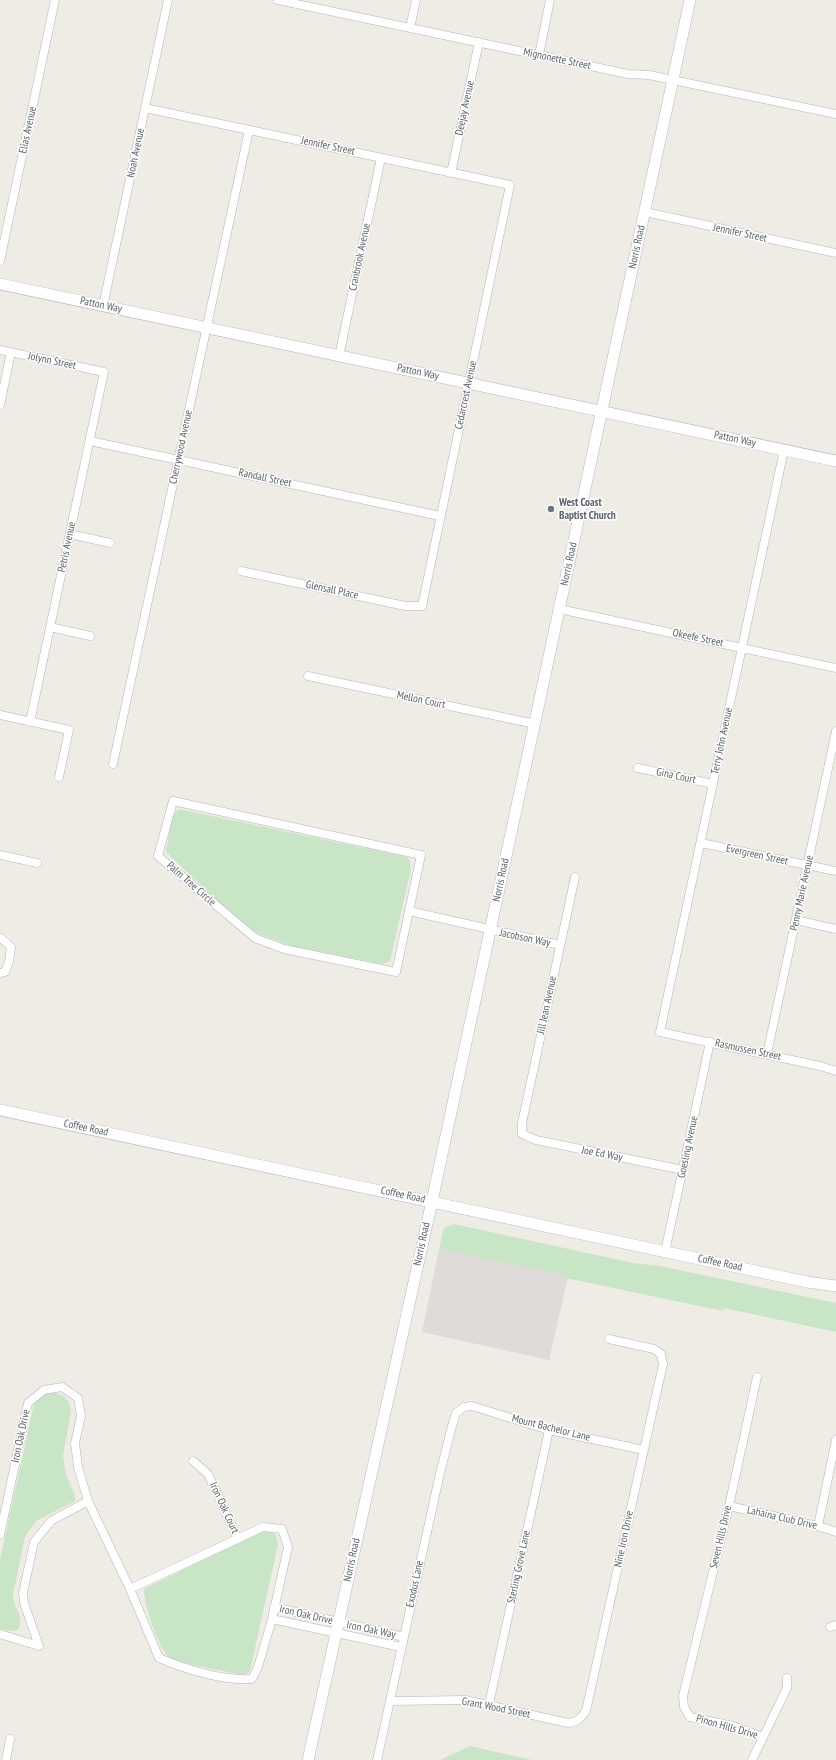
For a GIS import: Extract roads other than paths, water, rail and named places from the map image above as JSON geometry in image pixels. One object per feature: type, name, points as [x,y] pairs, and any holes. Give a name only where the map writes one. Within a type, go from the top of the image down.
[{"type":"street","name":"Elias Avenue","points":[[0,261],[55,0]]},
{"type":"street","name":"Noah Avenue","points":[[103,306],[168,0]]},
{"type":"street","name":"Mignonette Street","points":[[278,0],[628,74],[648,75],[836,114]]},
{"type":"street","points":[[410,28],[416,0]]},
{"type":"street","points":[[539,55],[550,0]]},
{"type":"street","name":"Norris Road","points":[[308,1760],[432,1201],[690,0]]},
{"type":"street","name":"Deejay Avenue","points":[[451,173],[479,42]]},
{"type":"street","name":"Jennifer Street","points":[[145,108],[510,185]]},
{"type":"street","name":"Cherrywood Avenue","points":[[113,764],[249,130]]},
{"type":"street","name":"Cranbrook Avenue","points":[[339,356],[381,158]]},
{"type":"street","name":"Cedarcrest Avenue","points":[[422,606],[510,185]]},
{"type":"street","name":"Jennifer Street","points":[[645,212],[836,253]]},
{"type":"street","name":"Patton Way","points":[[0,284],[836,461]]},
{"type":"street","name":"Jolynn Street","points":[[0,350],[104,372]]},
{"type":"street","points":[[0,405],[11,352]]},
{"type":"street","name":"Petris Avenue","points":[[30,722],[104,372]]},
{"type":"street","name":"Randall Street","points":[[90,441],[440,516]]},
{"type":"street","name":"Terry John Avenue","points":[[660,1032],[784,450]]},
{"type":"street","points":[[70,534],[110,543]]},
{"type":"street","name":"Glensall Place","points":[[241,571],[405,606],[422,606]]},
{"type":"street","name":"Okeefe Street","points":[[559,609],[836,668]]},
{"type":"street","points":[[50,627],[90,636]]},
{"type":"street","name":"Mellon Court","points":[[308,676],[535,724]]},
{"type":"street","points":[[0,715],[69,730],[59,777]]},
{"type":"street","name":"Penny Marie Avenue","points":[[767,1054],[836,731]]},
{"type":"street","name":"Gina Court","points":[[638,768],[713,784]]},
{"type":"street","name":"Palm Tree Circle","points":[[173,801],[421,855],[409,911],[396,972],[284,949],[261,941],[233,921],[158,856],[173,801]]},
{"type":"street","name":"Evergreen Street","points":[[701,843],[836,871]]},
{"type":"street","points":[[0,855],[37,864]]},
{"type":"street","name":"Jill Jean Avenue","points":[[522,1134],[522,1123],[575,877]]},
{"type":"street","points":[[409,911],[490,930]]},
{"type":"street","points":[[796,920],[836,929]]},
{"type":"street","name":"Jacobson Way","points":[[490,930],[560,945]]},
{"type":"street","points":[[0,938],[11,947],[9,962],[5,972],[0,973]]},
{"type":"street","name":"Rasmussen Street","points":[[660,1032],[820,1066],[836,1072]]},
{"type":"street","name":"Goesling Avenue","points":[[665,1252],[710,1042]]},
{"type":"street","name":"Coffee Road","points":[[0,1110],[807,1282],[836,1286]]},
{"type":"street","name":"Joe Ed Way","points":[[522,1134],[536,1140],[683,1170]]},
{"type":"street","name":"Coffee Road","points":[[807,1282],[836,1291]]},
{"type":"street","name":"Nine Iron Drive","points":[[577,1721],[586,1711],[663,1364],[661,1354],[654,1348],[609,1339]]},
{"type":"street","name":"Seven Hills Drive","points":[[683,1696],[757,1377]]},
{"type":"street","name":"Iron Oak Drive","points":[[0,1536],[28,1403],[44,1390],[62,1387],[78,1398],[81,1416],[75,1443],[78,1467],[88,1501],[130,1589],[159,1658],[179,1666],[235,1680],[252,1679],[258,1667],[272,1619],[288,1547],[282,1529],[263,1527],[130,1589]]},
{"type":"street","name":"Mount Bachelor Lane","points":[[460,1410],[464,1407],[472,1406],[549,1430],[644,1450]]},
{"type":"street","name":"Exodus Lane","points":[[377,1760],[440,1473],[456,1413],[460,1410]]},
{"type":"street","name":"Sterling Grove Lane","points":[[489,1704],[549,1430]]},
{"type":"street","points":[[818,1526],[836,1440]]},
{"type":"street","name":"Iron Oak Court","points":[[193,1461],[208,1474],[238,1538]]},
{"type":"street","points":[[0,1634],[39,1646],[24,1603],[23,1593],[34,1542],[51,1521],[88,1501]]},
{"type":"street","name":"Lahaina Club Drive","points":[[728,1506],[818,1526],[836,1532]]},
{"type":"street","name":"Iron Oak Drive","points":[[274,1607],[337,1628]]},
{"type":"street","name":"Iron Oak Drive","points":[[272,1619],[337,1628]]},
{"type":"street","name":"Iron Oak Way","points":[[337,1628],[404,1637]]},
{"type":"street","name":"Iron Oak Way","points":[[337,1628],[401,1647]]},
{"type":"street","points":[[752,1760],[787,1688],[787,1678]]},
{"type":"street","name":"Pinon Hills Drive","points":[[683,1696],[684,1707],[690,1717],[733,1726],[763,1737]]},
{"type":"street","name":"Grant Wood Street","points":[[390,1701],[465,1700],[489,1704],[568,1723],[577,1721]]},
{"type":"street","points":[[6,1760],[10,1739]]},
{"type":"place","name":"West Coast Baptist Church","points":[[551,509]]}]
